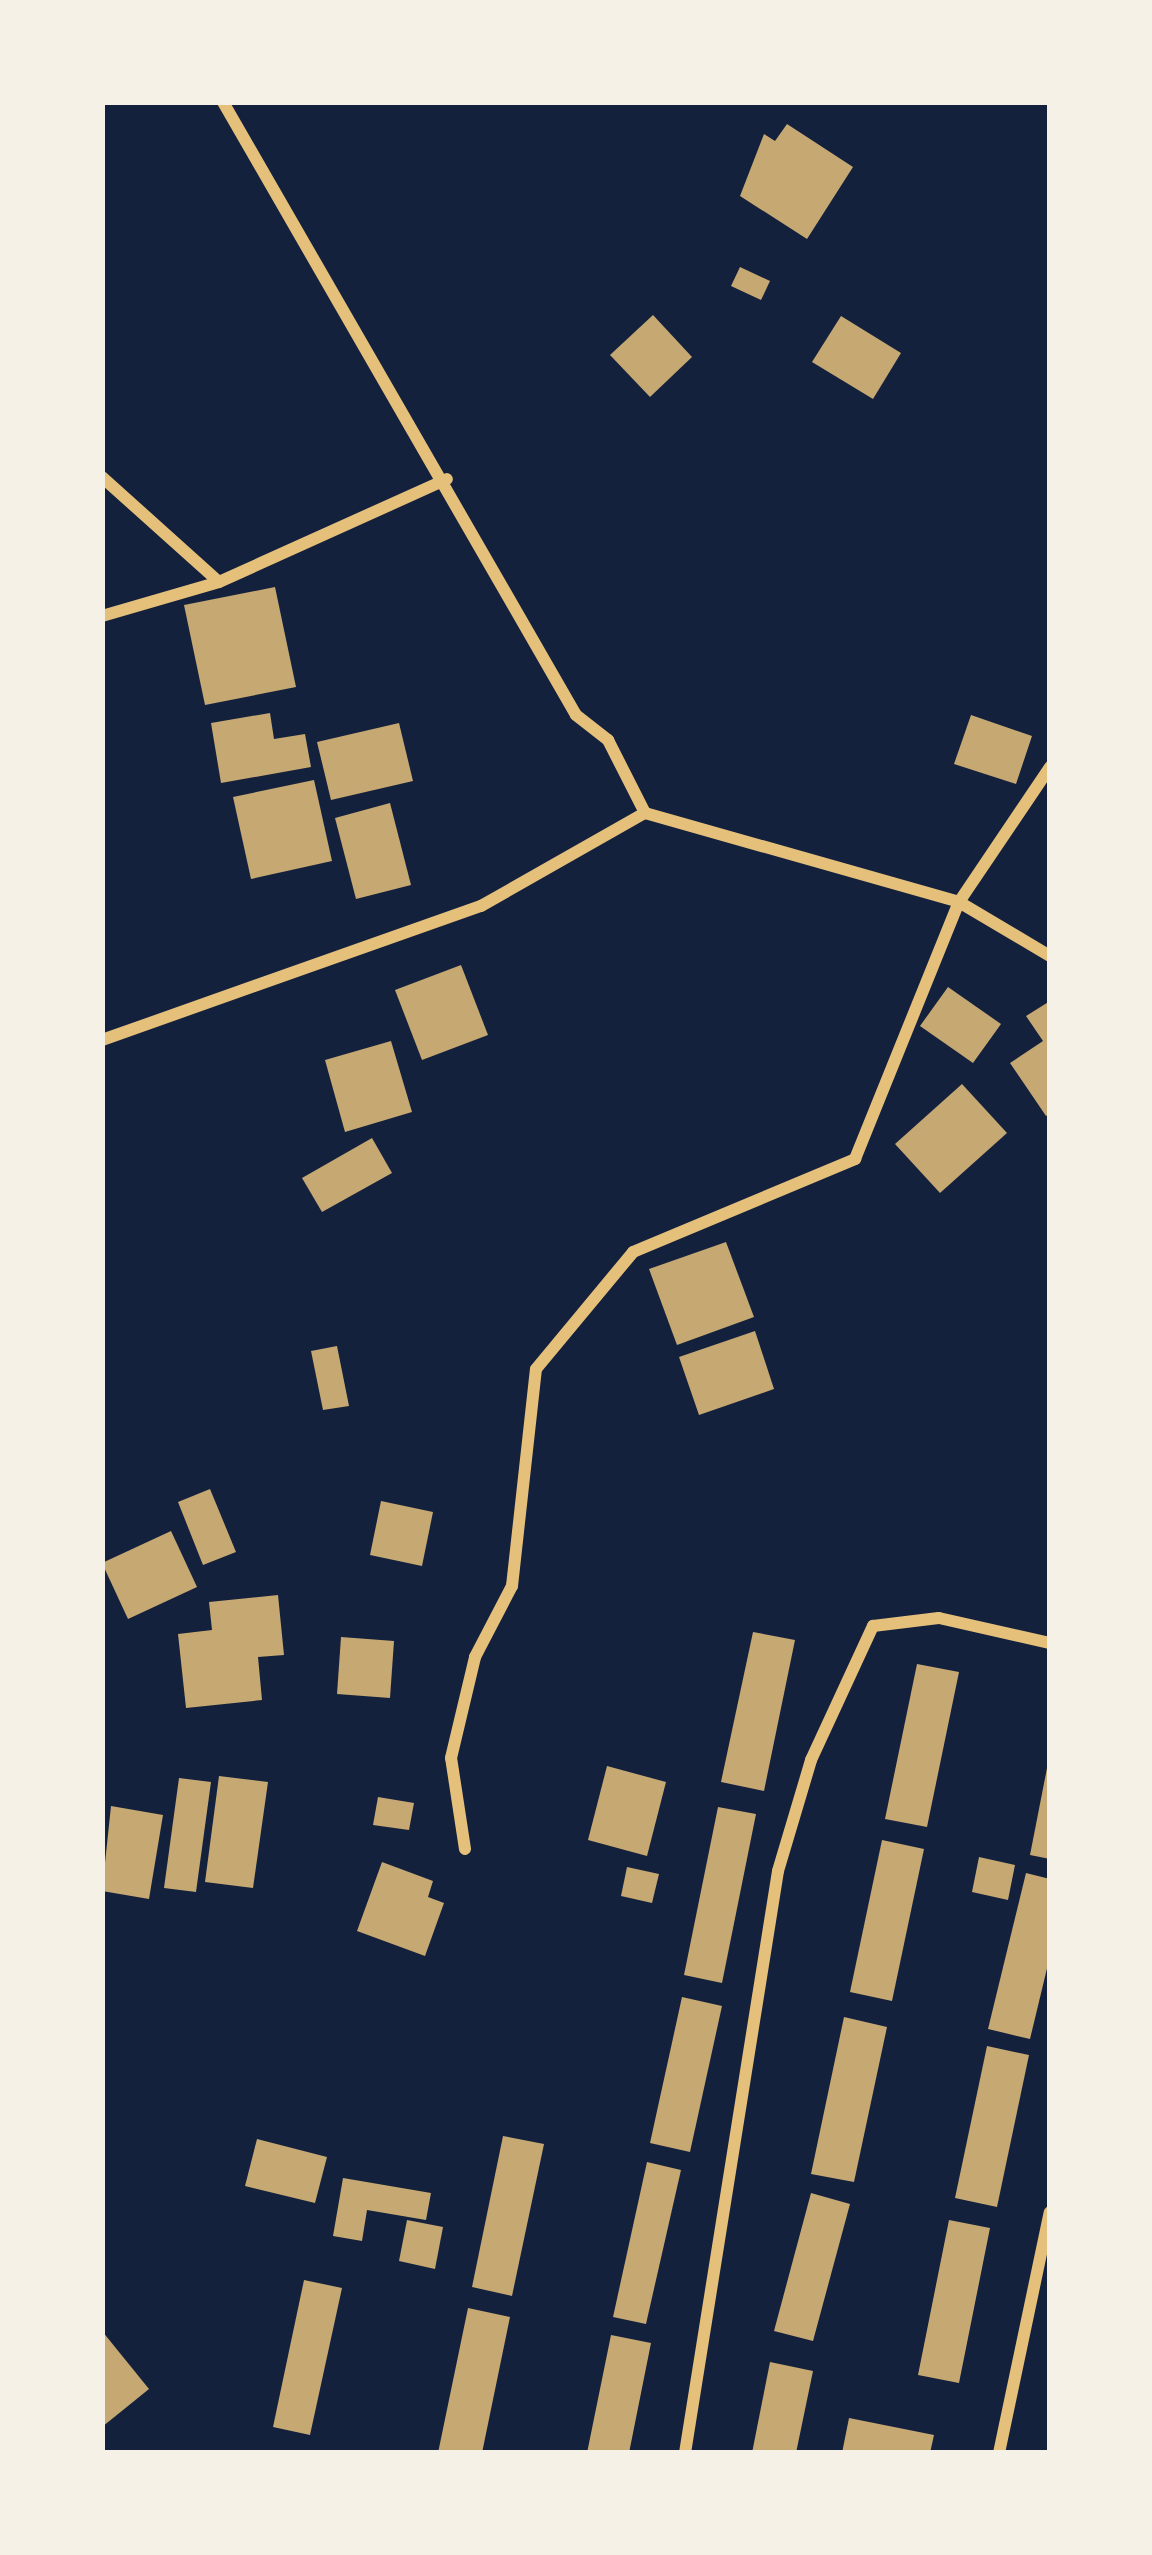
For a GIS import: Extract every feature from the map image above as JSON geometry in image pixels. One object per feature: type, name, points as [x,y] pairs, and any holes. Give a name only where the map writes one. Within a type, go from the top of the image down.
[{"type":"street","points":[[223,102],[341,319],[446,479],[576,716],[608,740],[646,813]]},
{"type":"street","points":[[102,477],[219,582]]},
{"type":"street","points":[[102,616],[219,582],[446,479]]},
{"type":"street","points":[[465,1849],[451,1758],[475,1657],[512,1586],[536,1370],[634,1252],[855,1159],[958,902],[1050,767]]},
{"type":"street","points":[[102,1040],[481,906],[646,813],[958,902],[1050,956]]},
{"type":"street","points":[[685,2453],[778,1871],[811,1760],[873,1626],[939,1618],[1050,1643]]},
{"type":"street","points":[[999,2453],[1050,2212]]},
{"type":"building","points":[[787,124],[853,167],[807,239],[740,196],[764,134],[775,141]]},
{"type":"building","points":[[740,267],[770,281],[761,300],[731,286]]},
{"type":"building","points":[[653,315],[692,357],[650,397],[610,355]]},
{"type":"building","points":[[841,316],[901,353],[873,399],[812,362]]},
{"type":"building","points":[[275,587],[296,687],[205,705],[184,605]]},
{"type":"building","points":[[270,713],[274,739],[305,734],[311,767],[221,783],[211,723]]},
{"type":"building","points":[[971,715],[1032,736],[1016,784],[954,764]]},
{"type":"building","points":[[399,723],[413,781],[331,800],[317,742]]},
{"type":"building","points":[[314,780],[332,861],[251,879],[233,797]]},
{"type":"building","points":[[390,803],[411,885],[356,899],[335,818]]},
{"type":"building","points":[[461,965],[488,1035],[422,1060],[395,990]]},
{"type":"building","points":[[948,987],[1001,1024],[973,1063],[920,1026]]},
{"type":"building","points":[[1050,1001],[1050,1113],[1046,1116],[1010,1063],[1043,1041],[1026,1016]]},
{"type":"building","points":[[391,1041],[412,1112],[345,1132],[325,1060]]},
{"type":"building","points":[[962,1084],[1007,1133],[940,1193],[895,1144]]},
{"type":"building","points":[[372,1138],[392,1173],[322,1212],[302,1178]]},
{"type":"building","points":[[726,1242],[754,1317],[677,1345],[649,1269]]},
{"type":"building","points":[[755,1331],[774,1389],[699,1415],[679,1357]]},
{"type":"building","points":[[337,1346],[349,1406],[323,1410],[311,1351]]},
{"type":"building","points":[[210,1489],[236,1552],[203,1565],[178,1502]]},
{"type":"building","points":[[381,1501],[433,1512],[422,1566],[370,1555]]},
{"type":"building","points":[[171,1531],[197,1587],[128,1619],[102,1563]]},
{"type":"building","points":[[278,1595],[284,1655],[258,1657],[262,1700],[186,1708],[178,1634],[212,1630],[209,1602]]},
{"type":"building","points":[[753,1632],[795,1640],[764,1791],[721,1782]]},
{"type":"building","points":[[341,1637],[394,1641],[390,1698],[337,1694]]},
{"type":"building","points":[[917,1664],[959,1672],[927,1827],[885,1819]]},
{"type":"building","points":[[1050,1763],[1050,1859],[1030,1855]]},
{"type":"building","points":[[607,1766],[666,1782],[647,1856],[588,1840]]},
{"type":"building","points":[[219,1776],[268,1782],[253,1888],[205,1882]]},
{"type":"building","points":[[179,1778],[211,1782],[196,1892],[164,1888]]},
{"type":"building","points":[[378,1797],[414,1803],[409,1830],[373,1825]]},
{"type":"building","points":[[111,1806],[163,1815],[149,1899],[102,1891]]},
{"type":"building","points":[[718,1807],[756,1814],[722,1983],[684,1975]]},
{"type":"building","points":[[882,1840],[924,1849],[892,2001],[850,1992]]},
{"type":"building","points":[[979,1857],[1015,1865],[1008,1900],[972,1892]]},
{"type":"building","points":[[382,1862],[433,1881],[428,1897],[444,1903],[425,1956],[357,1931]]},
{"type":"building","points":[[627,1867],[659,1874],[652,1903],[621,1896]]},
{"type":"building","points":[[1026,1873],[1050,1879],[1050,1956],[1030,2039],[988,2029]]},
{"type":"building","points":[[682,1997],[722,2006],[690,2152],[650,2143]]},
{"type":"building","points":[[844,2017],[887,2027],[854,2182],[811,2174]]},
{"type":"building","points":[[987,2046],[1029,2055],[997,2207],[955,2198]]},
{"type":"building","points":[[503,2136],[544,2144],[512,2296],[472,2287]]},
{"type":"building","points":[[257,2139],[327,2157],[315,2203],[245,2186]]},
{"type":"building","points":[[647,2162],[681,2170],[646,2324],[613,2317]]},
{"type":"building","points":[[343,2178],[431,2193],[426,2220],[367,2210],[362,2241],[333,2236]]},
{"type":"building","points":[[811,2193],[850,2204],[813,2341],[774,2331]]},
{"type":"building","points":[[407,2220],[443,2227],[435,2269],[399,2261]]},
{"type":"building","points":[[949,2220],[990,2228],[959,2383],[918,2375]]},
{"type":"building","points":[[304,2280],[342,2288],[310,2435],[273,2427]]},
{"type":"building","points":[[468,2308],[510,2317],[482,2453],[438,2453]]},
{"type":"building","points":[[102,2331],[149,2389],[102,2427]]},
{"type":"building","points":[[611,2335],[651,2343],[629,2453],[587,2453]]},
{"type":"building","points":[[770,2362],[813,2371],[796,2453],[752,2453]]},
{"type":"building","points":[[849,2418],[934,2435],[930,2453],[842,2453]]}]
